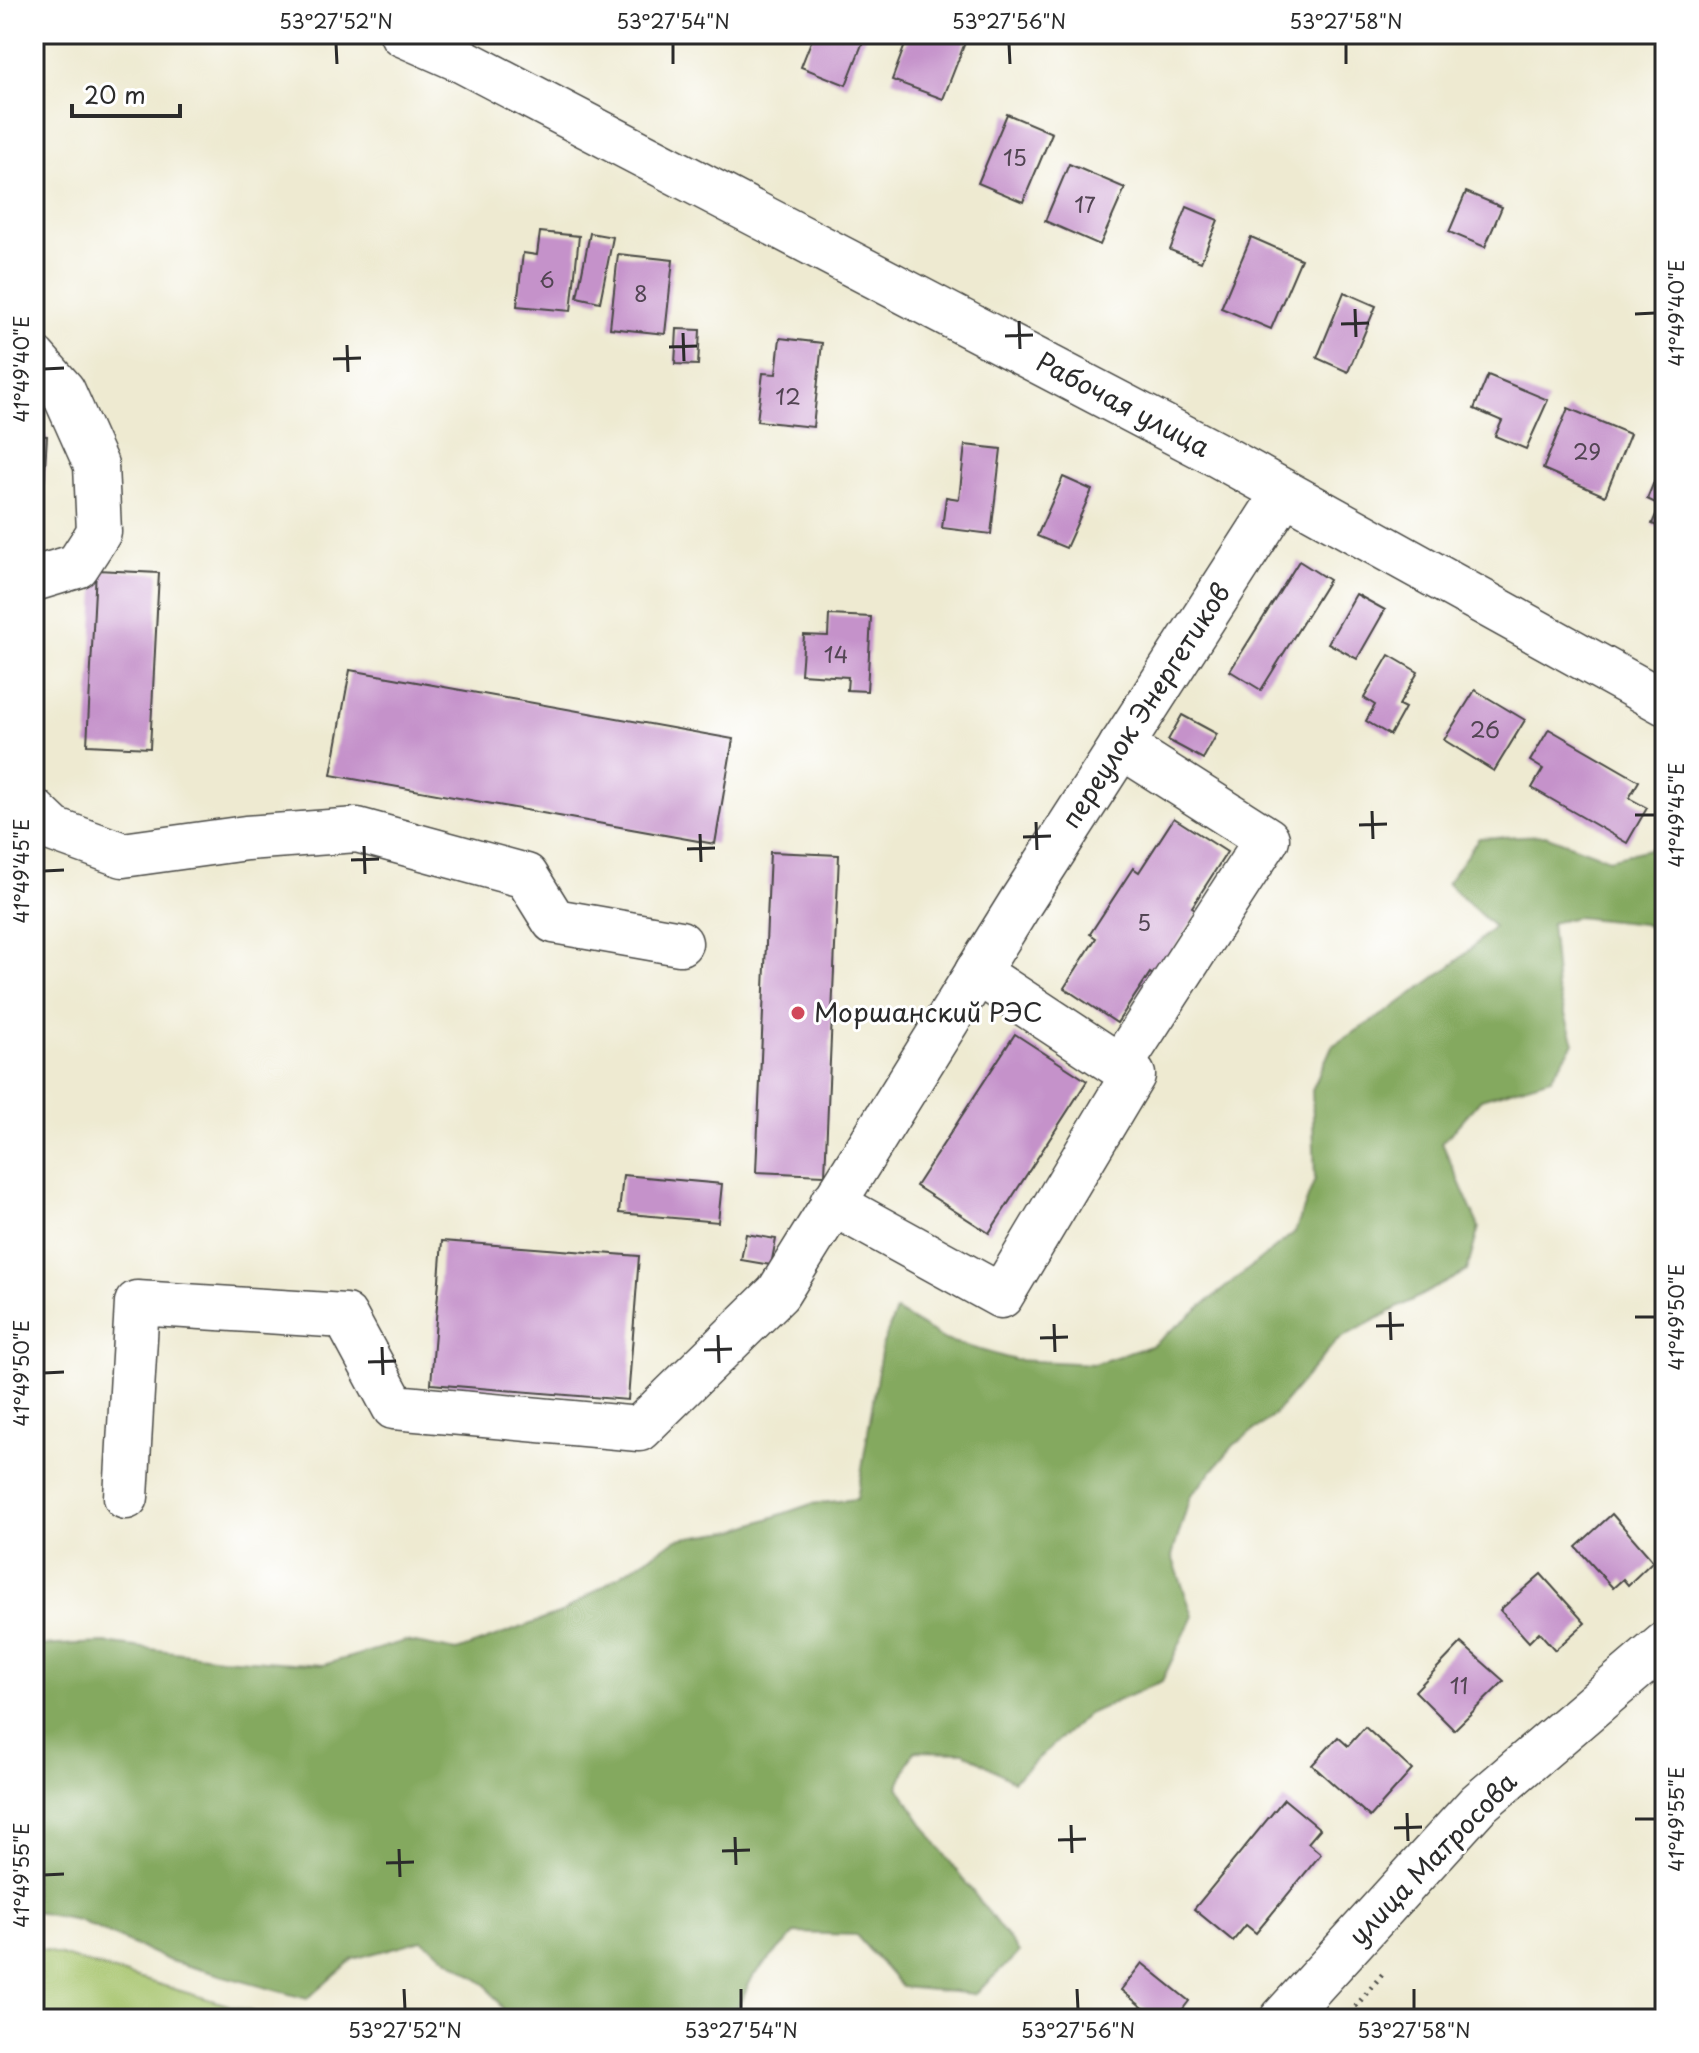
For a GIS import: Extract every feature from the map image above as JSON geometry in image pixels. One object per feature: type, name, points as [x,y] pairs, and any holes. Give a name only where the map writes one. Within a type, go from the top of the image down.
[{"type":"street","name":"Рабочая улица","points":[[402,34],[459,59],[1214,453],[1665,703]]},
{"type":"street","points":[[34,358],[63,391],[96,465],[99,532],[77,566],[34,579]]},
{"type":"street","name":"переулок Энергетиков","points":[[126,1497],[137,1303],[345,1316],[394,1407],[639,1429],[778,1293],[977,972],[1284,493]]},
{"type":"street","points":[[1120,1066],[1267,839],[1121,746]]},
{"type":"street","points":[[34,811],[54,830],[123,855],[246,838],[357,830],[526,876],[554,921],[680,943]]},
{"type":"street","points":[[832,1203],[1001,1296],[1133,1075],[977,972]]},
{"type":"street","name":"улица Матросова","points":[[1282,2019],[1478,1804],[1665,1644]]},
{"type":"green space","points":[[1545,835],[1609,859],[1665,845],[1665,932],[1643,924],[1576,917],[1551,923],[1557,989],[1574,1043],[1551,1078],[1481,1099],[1442,1143],[1479,1227],[1467,1271],[1337,1340],[1272,1417],[1234,1445],[1190,1497],[1172,1556],[1193,1616],[1162,1681],[1088,1714],[1013,1781],[964,1752],[914,1751],[898,1787],[1019,1953],[975,1994],[902,1987],[856,1935],[795,1933],[753,1976],[732,2019],[510,2019],[486,1985],[422,1940],[353,1959],[307,1999],[170,1961],[78,1920],[34,1912],[34,1646],[105,1643],[220,1658],[323,1665],[405,1641],[457,1651],[561,1613],[677,1539],[736,1530],[811,1504],[857,1499],[882,1346],[896,1311],[945,1340],[1015,1360],[1094,1364],[1153,1345],[1295,1232],[1315,1179],[1312,1090],[1332,1046],[1390,1010],[1456,962],[1494,927],[1447,883],[1479,838]]},
{"type":"green space","points":[[34,1948],[40,1949],[275,2019],[34,2019]]},
{"type":"building","points":[[814,34],[866,34],[846,85],[801,67]]},
{"type":"building","points":[[909,34],[952,34],[966,40],[943,99],[892,80]]},
{"type":"building","points":[[1007,114],[1052,133],[1023,202],[978,183]]},
{"type":"building","points":[[1069,164],[1125,188],[1100,245],[1045,221]]},
{"type":"building","points":[[1466,192],[1502,207],[1485,247],[1449,232]]},
{"type":"building","points":[[1187,207],[1218,220],[1201,262],[1170,250]]},
{"type":"building","points":[[540,232],[579,236],[571,311],[517,306],[523,253],[537,255]]},
{"type":"building","points":[[590,233],[613,237],[600,302],[577,297]]},
{"type":"building","points":[[1251,237],[1301,259],[1271,329],[1221,308]]},
{"type":"building","points":[[618,254],[673,260],[665,334],[610,328]]},
{"type":"building","points":[[1344,292],[1376,306],[1348,372],[1317,358]]},
{"type":"building","points":[[677,329],[700,330],[698,365],[675,364]]},
{"type":"building","points":[[780,338],[822,343],[813,427],[757,421],[763,373],[776,374]]},
{"type":"building","points":[[1488,375],[1548,400],[1526,449],[1495,436],[1502,421],[1474,409]]},
{"type":"building","points":[[1568,408],[1630,434],[1605,496],[1543,469]]},
{"type":"building","points":[[34,435],[47,436],[44,484],[34,483]]},
{"type":"building","points":[[965,445],[1001,449],[991,534],[942,528],[946,497],[959,499]]},
{"type":"building","points":[[1662,462],[1665,463],[1665,529],[1652,524],[1660,505],[1647,499]]},
{"type":"building","points":[[1063,477],[1092,490],[1066,548],[1037,536]]},
{"type":"building","points":[[1299,561],[1329,580],[1261,690],[1230,671]]},
{"type":"building","points":[[96,570],[159,573],[150,748],[87,745]]},
{"type":"building","points":[[1356,594],[1385,610],[1357,659],[1328,643]]},
{"type":"building","points":[[829,615],[871,617],[867,691],[847,690],[848,677],[801,674],[804,635],[828,636]]},
{"type":"building","points":[[1389,655],[1418,672],[1399,705],[1405,708],[1390,735],[1366,721],[1375,705],[1364,698]]},
{"type":"building","points":[[350,670],[733,739],[715,844],[331,775]]},
{"type":"building","points":[[1475,690],[1525,720],[1494,771],[1444,740]]},
{"type":"building","points":[[1182,715],[1217,734],[1203,759],[1168,740]]},
{"type":"building","points":[[1549,729],[1639,781],[1629,798],[1647,808],[1627,843],[1532,788],[1543,769],[1530,761]]},
{"type":"building","points":[[1174,818],[1227,852],[1192,907],[1198,911],[1156,977],[1150,973],[1117,1023],[1064,988],[1096,938],[1090,934],[1133,868],[1139,872]]},
{"type":"building","name":"Моршанский РЭС","points":[[770,852],[839,855],[825,1175],[756,1172]]},
{"type":"building","points":[[1015,1034],[1087,1081],[989,1233],[916,1186]]},
{"type":"building","points":[[623,1175],[722,1184],[718,1222],[619,1213]]},
{"type":"building","points":[[746,1234],[776,1239],[771,1265],[741,1260]]},
{"type":"building","points":[[442,1241],[639,1256],[628,1400],[431,1384]]},
{"type":"building","points":[[1612,1514],[1653,1561],[1628,1585],[1623,1579],[1613,1588],[1576,1547]]},
{"type":"building","points":[[1541,1574],[1585,1623],[1555,1650],[1539,1632],[1529,1642],[1500,1610]]},
{"type":"building","points":[[1461,1643],[1504,1681],[1454,1730],[1415,1691]]},
{"type":"building","points":[[1365,1727],[1412,1770],[1370,1817],[1312,1765],[1338,1737],[1348,1746]]},
{"type":"building","points":[[1284,1799],[1320,1829],[1308,1843],[1321,1854],[1256,1933],[1246,1925],[1233,1941],[1194,1909]]},
{"type":"building","points":[[1142,1963],[1189,2001],[1175,2019],[1157,2019],[1121,1990]]},
{"type":"place","name":"Моршанский РЭС","points":[[798,1013]]}]
